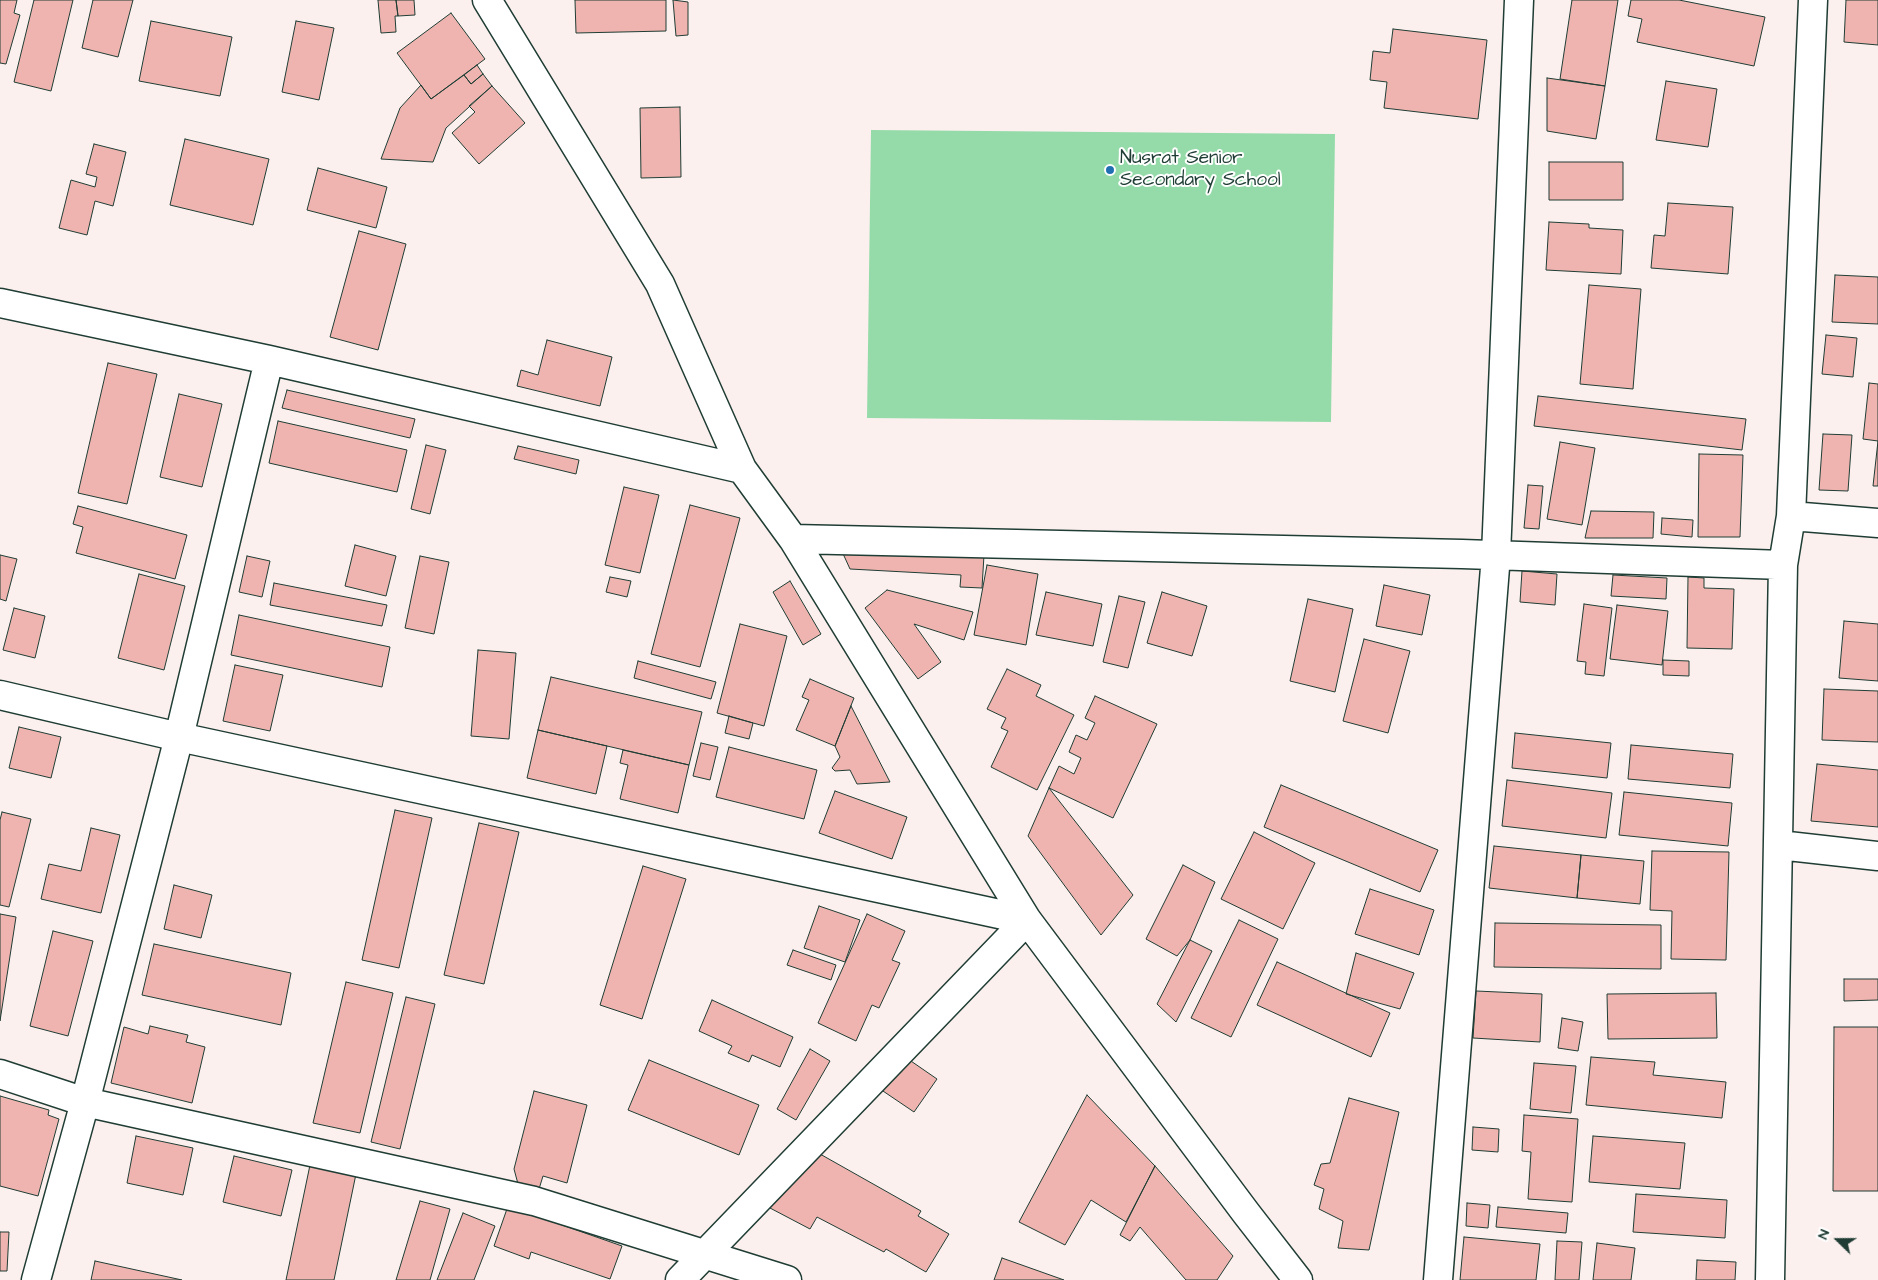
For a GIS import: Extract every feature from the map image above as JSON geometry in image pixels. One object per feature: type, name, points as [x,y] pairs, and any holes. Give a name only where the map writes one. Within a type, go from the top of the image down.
[{"type":"street","points":[[487,0],[660,284],[742,469],[793,540],[1028,920],[1298,1280]]},
{"type":"street","points":[[1438,1280],[1496,555],[1519,0]]},
{"type":"street","points":[[1770,1280],[1783,565],[1791,516],[1813,0]]},
{"type":"street","points":[[0,303],[269,360],[742,469]]},
{"type":"street","points":[[36,1280],[85,1102],[179,737],[269,360]]},
{"type":"street","points":[[1791,516],[1878,522]]},
{"type":"street","points":[[793,540],[1496,555],[1783,565]]},
{"type":"street","points":[[0,694],[179,737],[1028,920]]},
{"type":"street","points":[[1779,845],[1878,856]]},
{"type":"street","points":[[680,1280],[703,1254],[1028,920]]},
{"type":"street","points":[[0,1074],[85,1102],[534,1201],[788,1280]]},
{"type":"green space","points":[[871,130],[1335,134],[1331,422],[867,418]]},
{"type":"building","points":[[0,0],[17,0],[14,13],[20,15],[6,64],[0,63]]},
{"type":"building","points":[[34,0],[73,0],[51,91],[14,82]]},
{"type":"building","points":[[93,0],[133,0],[118,57],[82,48]]},
{"type":"building","points":[[378,0],[396,0],[398,16],[395,16],[396,32],[381,33]]},
{"type":"building","points":[[396,0],[414,0],[415,15],[398,16]]},
{"type":"building","points":[[575,0],[666,0],[666,31],[576,33]]},
{"type":"building","points":[[673,0],[688,2],[688,35],[676,36]]},
{"type":"building","points":[[1572,0],[1618,0],[1605,86],[1560,79]]},
{"type":"building","points":[[1631,0],[1679,0],[1765,17],[1754,66],[1637,42],[1642,19],[1628,16]]},
{"type":"building","points":[[1846,0],[1878,0],[1878,45],[1844,42]]},
{"type":"building","points":[[451,13],[485,59],[431,99],[397,53]]},
{"type":"building","points":[[151,21],[232,37],[220,96],[139,81]]},
{"type":"building","points":[[296,21],[334,28],[319,100],[282,92]]},
{"type":"building","points":[[1393,29],[1487,40],[1478,119],[1384,108],[1387,82],[1370,80],[1373,51],[1390,53]]},
{"type":"building","points":[[477,65],[483,74],[471,84],[464,75]]},
{"type":"building","points":[[483,74],[492,86],[446,128],[433,162],[381,159],[400,108],[421,85],[431,99],[464,75],[471,84]]},
{"type":"building","points":[[1547,78],[1605,86],[1596,139],[1547,131]]},
{"type":"building","points":[[1666,81],[1717,89],[1708,147],[1656,140]]},
{"type":"building","points":[[492,86],[525,123],[479,164],[452,133],[475,112],[469,106]]},
{"type":"building","points":[[680,107],[681,177],[641,178],[640,108]]},
{"type":"building","points":[[185,139],[269,159],[253,225],[170,205]]},
{"type":"building","points":[[94,144],[126,152],[113,206],[95,201],[87,235],[59,228],[71,180],[95,187],[97,177],[86,174]]},
{"type":"building","points":[[1549,162],[1623,162],[1623,200],[1549,200]]},
{"type":"building","points":[[318,168],[387,187],[376,228],[307,210]]},
{"type":"building","points":[[1668,203],[1733,207],[1728,274],[1651,268],[1654,235],[1665,236]]},
{"type":"building","points":[[1549,222],[1589,224],[1589,228],[1623,230],[1621,274],[1546,270]]},
{"type":"building","points":[[359,231],[406,244],[378,350],[330,337]]},
{"type":"building","points":[[1835,275],[1878,277],[1878,324],[1832,322]]},
{"type":"building","points":[[1589,285],[1641,289],[1633,389],[1580,384]]},
{"type":"building","points":[[1826,335],[1857,338],[1853,377],[1822,374]]},
{"type":"building","points":[[547,340],[612,357],[600,406],[517,386],[521,370],[538,375]]},
{"type":"building","points":[[108,363],[157,374],[127,504],[78,493]]},
{"type":"building","points":[[1869,383],[1878,384],[1878,441],[1863,439]]},
{"type":"building","points":[[287,390],[415,419],[410,438],[282,408]]},
{"type":"building","points":[[179,394],[222,404],[202,487],[160,477]]},
{"type":"building","points":[[1538,396],[1746,419],[1742,450],[1534,426]]},
{"type":"building","points":[[278,421],[407,450],[397,492],[269,463]]},
{"type":"building","points":[[1823,434],[1852,435],[1848,491],[1819,490]]},
{"type":"building","points":[[1878,441],[1878,486],[1873,486]]},
{"type":"building","points":[[1560,442],[1595,448],[1582,525],[1547,519]]},
{"type":"building","points":[[426,445],[446,450],[430,514],[411,509]]},
{"type":"building","points":[[518,446],[579,460],[576,474],[514,459]]},
{"type":"building","points":[[1699,454],[1743,455],[1740,537],[1698,537]]},
{"type":"building","points":[[1528,485],[1543,486],[1539,529],[1524,528]]},
{"type":"building","points":[[624,487],[659,495],[640,573],[605,565]]},
{"type":"building","points":[[690,505],[740,518],[700,667],[651,654]]},
{"type":"building","points":[[78,506],[187,535],[175,579],[76,553],[83,527],[73,524]]},
{"type":"building","points":[[1591,511],[1654,512],[1653,538],[1585,538]]},
{"type":"building","points":[[1662,518],[1693,520],[1692,537],[1661,534]]},
{"type":"building","points":[[355,545],[396,556],[386,596],[345,586]]},
{"type":"building","points":[[840,547],[984,555],[982,588],[960,587],[961,575],[850,569]]},
{"type":"building","points":[[0,555],[17,559],[6,601],[0,599]]},
{"type":"building","points":[[247,556],[270,561],[262,597],[239,592]]},
{"type":"building","points":[[420,556],[449,562],[434,634],[405,628]]},
{"type":"building","points":[[987,565],[1038,574],[1026,645],[974,635]]},
{"type":"building","points":[[1522,571],[1557,574],[1555,605],[1520,602]]},
{"type":"building","points":[[139,574],[185,586],[164,670],[118,658]]},
{"type":"building","points":[[1613,575],[1667,578],[1666,599],[1611,596]]},
{"type":"building","points":[[610,577],[631,581],[627,597],[606,592]]},
{"type":"building","points":[[1688,577],[1704,578],[1704,588],[1734,589],[1732,649],[1687,648]]},
{"type":"building","points":[[790,581],[821,634],[803,645],[773,592]]},
{"type":"building","points":[[274,583],[387,605],[382,626],[270,605]]},
{"type":"building","points":[[1384,585],[1430,595],[1422,635],[1376,626]]},
{"type":"building","points":[[887,590],[973,612],[964,640],[914,624],[941,662],[918,679],[865,608]]},
{"type":"building","points":[[1046,592],[1102,604],[1093,646],[1036,635]]},
{"type":"building","points":[[1162,592],[1207,606],[1192,656],[1147,643]]},
{"type":"building","points":[[1119,596],[1145,602],[1128,668],[1103,662]]},
{"type":"building","points":[[1308,599],[1353,609],[1335,692],[1290,681]]},
{"type":"building","points":[[1584,604],[1612,608],[1604,676],[1585,674],[1586,662],[1577,661]]},
{"type":"building","points":[[1617,605],[1668,611],[1662,665],[1610,659]]},
{"type":"building","points":[[14,608],[45,616],[35,658],[3,650]]},
{"type":"building","points":[[239,615],[390,647],[382,687],[231,655]]},
{"type":"building","points":[[1844,621],[1878,624],[1878,681],[1839,678]]},
{"type":"building","points":[[740,624],[787,636],[764,726],[717,713]]},
{"type":"building","points":[[1364,639],[1410,651],[1388,733],[1343,721]]},
{"type":"building","points":[[478,650],[516,653],[509,739],[471,736]]},
{"type":"building","points":[[1663,660],[1689,661],[1689,676],[1663,675]]},
{"type":"building","points":[[638,661],[716,682],[711,699],[634,678]]},
{"type":"building","points":[[235,665],[283,675],[270,731],[223,721]]},
{"type":"building","points":[[1007,669],[1041,685],[1036,696],[1074,715],[1037,790],[991,767],[1008,731],[1001,728],[1006,718],[987,709]]},
{"type":"building","points":[[551,677],[702,712],[689,765],[538,730]]},
{"type":"building","points":[[810,679],[854,698],[835,746],[796,730],[809,700],[802,697]]},
{"type":"building","points":[[1824,689],[1878,691],[1878,742],[1822,740]]},
{"type":"building","points":[[1095,696],[1157,724],[1113,818],[1049,788],[1059,766],[1074,774],[1081,758],[1069,752],[1076,735],[1087,740],[1095,723],[1085,718]]},
{"type":"building","points":[[851,706],[890,782],[857,784],[850,770],[835,771],[832,768],[840,757],[835,746]]},
{"type":"building","points":[[729,716],[753,723],[749,739],[725,733]]},
{"type":"building","points":[[19,727],[61,737],[51,778],[9,768]]},
{"type":"building","points":[[538,730],[607,746],[596,794],[527,778]]},
{"type":"building","points":[[1515,733],[1611,743],[1607,778],[1512,768]]},
{"type":"building","points":[[701,743],[718,747],[710,780],[693,776]]},
{"type":"building","points":[[1631,745],[1733,754],[1730,788],[1628,779]]},
{"type":"building","points":[[729,747],[817,770],[804,819],[716,797]]},
{"type":"building","points":[[623,750],[689,765],[678,813],[620,799],[628,765],[620,763]]},
{"type":"building","points":[[1817,764],[1878,770],[1878,827],[1811,821]]},
{"type":"building","points":[[1507,780],[1612,793],[1606,838],[1502,826]]},
{"type":"building","points":[[1281,785],[1438,850],[1420,892],[1264,827]]},
{"type":"building","points":[[1049,788],[1133,895],[1101,935],[1028,836]]},
{"type":"building","points":[[835,791],[907,817],[892,859],[819,833]]},
{"type":"building","points":[[1624,792],[1732,803],[1728,846],[1619,835]]},
{"type":"building","points":[[395,810],[432,818],[399,968],[362,960]]},
{"type":"building","points":[[2,812],[31,819],[9,907],[0,905],[0,820]]},
{"type":"building","points":[[479,823],[519,832],[484,984],[444,975]]},
{"type":"building","points":[[91,828],[120,835],[101,913],[41,899],[49,864],[81,871]]},
{"type":"building","points":[[1254,832],[1315,863],[1283,929],[1221,899]]},
{"type":"building","points":[[1494,846],[1581,855],[1577,898],[1489,888]]},
{"type":"building","points":[[1652,851],[1729,852],[1726,960],[1671,959],[1672,911],[1650,910]]},
{"type":"building","points":[[1581,855],[1644,861],[1640,904],[1577,898]]},
{"type":"building","points":[[1183,865],[1215,882],[1190,940],[1177,956],[1146,939]]},
{"type":"building","points":[[643,866],[686,879],[642,1019],[600,1005]]},
{"type":"building","points":[[174,885],[212,895],[201,938],[164,929]]},
{"type":"building","points":[[1370,889],[1434,910],[1419,955],[1355,934]]},
{"type":"building","points":[[819,906],[860,920],[845,962],[804,948]]},
{"type":"building","points":[[0,914],[16,917],[0,1021]]},
{"type":"building","points":[[867,914],[905,931],[892,960],[900,963],[879,1008],[872,1005],[856,1041],[818,1023]]},
{"type":"building","points":[[1239,920],[1278,939],[1231,1037],[1191,1018]]},
{"type":"building","points":[[1495,923],[1661,925],[1661,969],[1494,967]]},
{"type":"building","points":[[53,931],[93,941],[68,1036],[30,1026]]},
{"type":"building","points":[[1190,940],[1212,951],[1176,1022],[1157,1004]]},
{"type":"building","points":[[154,944],[291,973],[281,1025],[142,995]]},
{"type":"building","points":[[793,950],[836,965],[831,980],[787,965]]},
{"type":"building","points":[[1356,953],[1414,973],[1400,1009],[1346,994]]},
{"type":"building","points":[[1277,962],[1390,1013],[1371,1057],[1257,1005]]},
{"type":"building","points":[[1844,979],[1878,979],[1878,1000],[1844,1001]]},
{"type":"building","points":[[346,982],[393,993],[360,1133],[313,1123]]},
{"type":"building","points":[[1476,991],[1542,994],[1540,1042],[1473,1038]]},
{"type":"building","points":[[1716,993],[1717,1038],[1608,1039],[1607,994]]},
{"type":"building","points":[[406,997],[435,1004],[400,1149],[371,1142]]},
{"type":"building","points":[[712,1000],[793,1037],[780,1067],[752,1055],[749,1062],[728,1053],[732,1046],[699,1031]]},
{"type":"building","points":[[1562,1018],[1583,1022],[1578,1051],[1558,1048]]},
{"type":"building","points":[[150,1026],[188,1035],[186,1042],[205,1047],[192,1103],[111,1083],[124,1027],[148,1034]]},
{"type":"building","points":[[1834,1027],[1878,1027],[1878,1191],[1833,1191]]},
{"type":"building","points":[[810,1049],[830,1061],[796,1120],[777,1109]]},
{"type":"building","points":[[1591,1057],[1655,1062],[1653,1075],[1726,1082],[1722,1118],[1586,1105]]},
{"type":"building","points":[[908,1059],[937,1079],[914,1112],[880,1089]]},
{"type":"building","points":[[649,1060],[759,1105],[739,1155],[628,1110]]},
{"type":"building","points":[[1534,1063],[1576,1066],[1571,1113],[1530,1109]]},
{"type":"building","points":[[534,1091],[587,1105],[567,1183],[543,1176],[539,1189],[518,1184],[514,1169]]},
{"type":"building","points":[[1087,1095],[1155,1166],[1126,1222],[1091,1200],[1065,1245],[1019,1222]]},
{"type":"building","points":[[0,1096],[49,1110],[48,1115],[59,1119],[38,1196],[0,1186]]},
{"type":"building","points":[[1349,1098],[1399,1112],[1369,1250],[1338,1248],[1343,1221],[1319,1209],[1324,1189],[1314,1185],[1321,1164],[1330,1163]]},
{"type":"building","points":[[1524,1115],[1578,1119],[1572,1202],[1528,1199],[1531,1152],[1522,1151]]},
{"type":"building","points":[[1473,1127],[1499,1129],[1498,1152],[1472,1150]]},
{"type":"building","points":[[136,1136],[193,1148],[183,1195],[127,1183]]},
{"type":"building","points":[[1593,1136],[1685,1143],[1680,1189],[1589,1182]]},
{"type":"building","points":[[820,1154],[921,1211],[918,1216],[949,1234],[926,1272],[886,1249],[884,1252],[817,1217],[810,1229],[770,1208]]},
{"type":"building","points":[[234,1156],[292,1170],[281,1216],[223,1202]]},
{"type":"building","points":[[310,1165],[356,1174],[334,1280],[286,1280]]},
{"type":"building","points":[[1155,1166],[1233,1256],[1217,1280],[1186,1280],[1140,1227],[1130,1241],[1120,1235]]},
{"type":"building","points":[[1636,1194],[1727,1200],[1725,1238],[1633,1232]]},
{"type":"building","points":[[420,1201],[450,1209],[430,1280],[396,1280]]},
{"type":"building","points":[[1467,1203],[1490,1205],[1488,1228],[1466,1226]]},
{"type":"building","points":[[508,1206],[622,1246],[610,1279],[531,1252],[529,1259],[494,1246]]},
{"type":"building","points":[[1498,1207],[1568,1213],[1566,1233],[1496,1227]]},
{"type":"building","points":[[463,1213],[495,1226],[474,1280],[437,1280]]},
{"type":"building","points":[[0,1232],[9,1232],[7,1271],[0,1271]]},
{"type":"building","points":[[1464,1237],[1540,1244],[1536,1280],[1460,1280]]},
{"type":"building","points":[[1557,1241],[1582,1242],[1579,1280],[1555,1280]]},
{"type":"building","points":[[1597,1243],[1635,1248],[1631,1280],[1593,1280]]},
{"type":"building","points":[[1002,1258],[1064,1280],[994,1280]]},
{"type":"building","points":[[1697,1260],[1736,1262],[1735,1280],[1696,1280]]},
{"type":"building","points":[[95,1261],[182,1280],[91,1280]]},
{"type":"place","name":"Nusrat Senior Secondary School","points":[[1110,170]]}]
